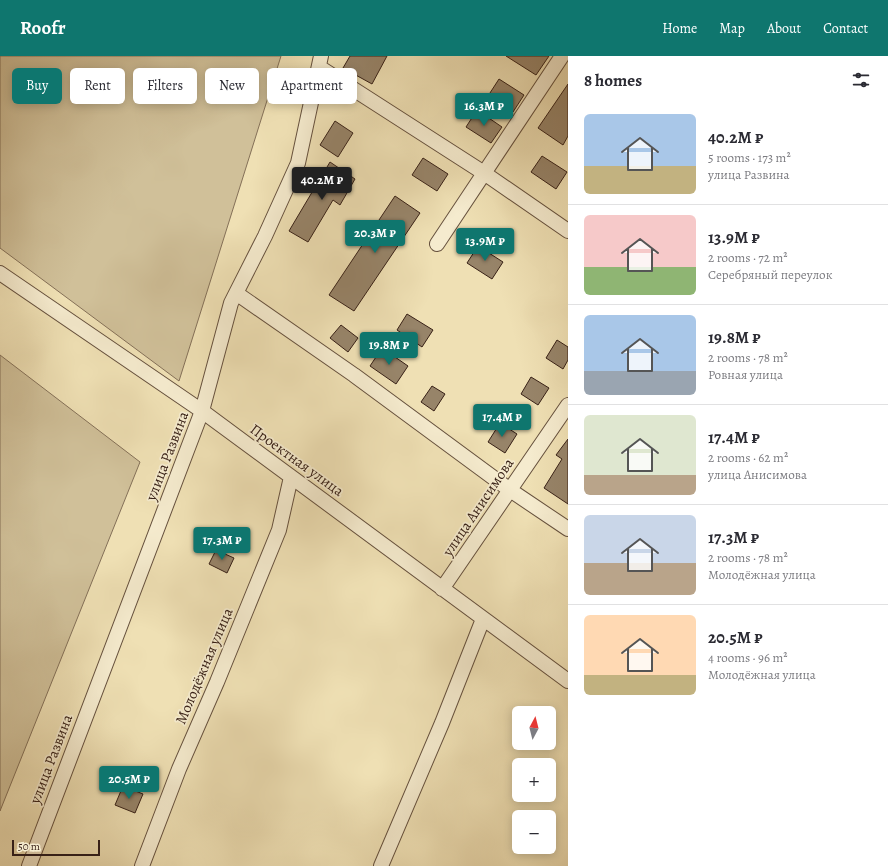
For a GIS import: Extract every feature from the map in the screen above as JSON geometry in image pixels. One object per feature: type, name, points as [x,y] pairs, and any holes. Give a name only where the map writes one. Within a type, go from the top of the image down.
[{"type":"street","points":[[437,244],[562,56]]},
{"type":"street","points":[[320,62],[568,231]]},
{"type":"street","name":"улица Развина","points":[[29,866],[202,411],[231,303],[265,236],[298,163],[320,62]]},
{"type":"street","name":"Проектная улица","points":[[0,273],[202,411],[568,681]]},
{"type":"street","points":[[236,293],[354,375],[510,490],[568,529]]},
{"type":"street","name":"улица Анисимова","points":[[442,588],[568,404]]},
{"type":"street","name":"Молодёжная улица","points":[[142,866],[179,770],[217,682],[279,530],[291,477]]},
{"type":"street","points":[[381,866],[442,723],[484,619]]},
{"type":"shaded area","points":[[0,56],[281,56],[277,68],[267,68],[267,101],[179,381],[0,248]]},
{"type":"shaded area","points":[[0,355],[140,462],[0,811]]},
{"type":"building","points":[[350,56],[387,56],[372,84],[357,76],[357,68],[343,68]]},
{"type":"building","points":[[506,56],[549,56],[536,75]]},
{"type":"building","points":[[499,79],[524,95],[513,112],[488,96]]},
{"type":"building","points":[[568,84],[568,136],[563,145],[538,128]]},
{"type":"building","points":[[477,110],[502,127],[491,143],[466,127]]},
{"type":"building","points":[[335,121],[353,133],[338,157],[320,145]]},
{"type":"building","points":[[542,156],[567,172],[556,189],[531,172]]},
{"type":"building","points":[[423,158],[448,174],[437,191],[412,175]]},
{"type":"building","points":[[330,162],[355,179],[340,205],[333,200],[308,242],[289,231]]},
{"type":"building","points":[[395,196],[420,213],[354,311],[329,295]]},
{"type":"building","points":[[478,246],[503,262],[492,279],[467,263]]},
{"type":"building","points":[[407,314],[433,330],[422,347],[397,330]]},
{"type":"building","points":[[341,325],[358,338],[348,352],[330,338]]},
{"type":"building","points":[[557,340],[568,347],[568,360],[563,369],[546,358]]},
{"type":"building","points":[[382,348],[408,366],[396,384],[370,366]]},
{"type":"building","points":[[531,377],[549,388],[538,405],[521,394]]},
{"type":"building","points":[[432,386],[445,394],[434,411],[421,402]]},
{"type":"building","points":[[500,423],[517,434],[505,453],[488,442]]},
{"type":"building","points":[[568,439],[568,504],[544,488],[562,459],[556,455]]},
{"type":"building","points":[[216,550],[234,558],[227,573],[209,564]]},
{"type":"building","points":[[123,786],[143,794],[135,813],[115,805]]}]
